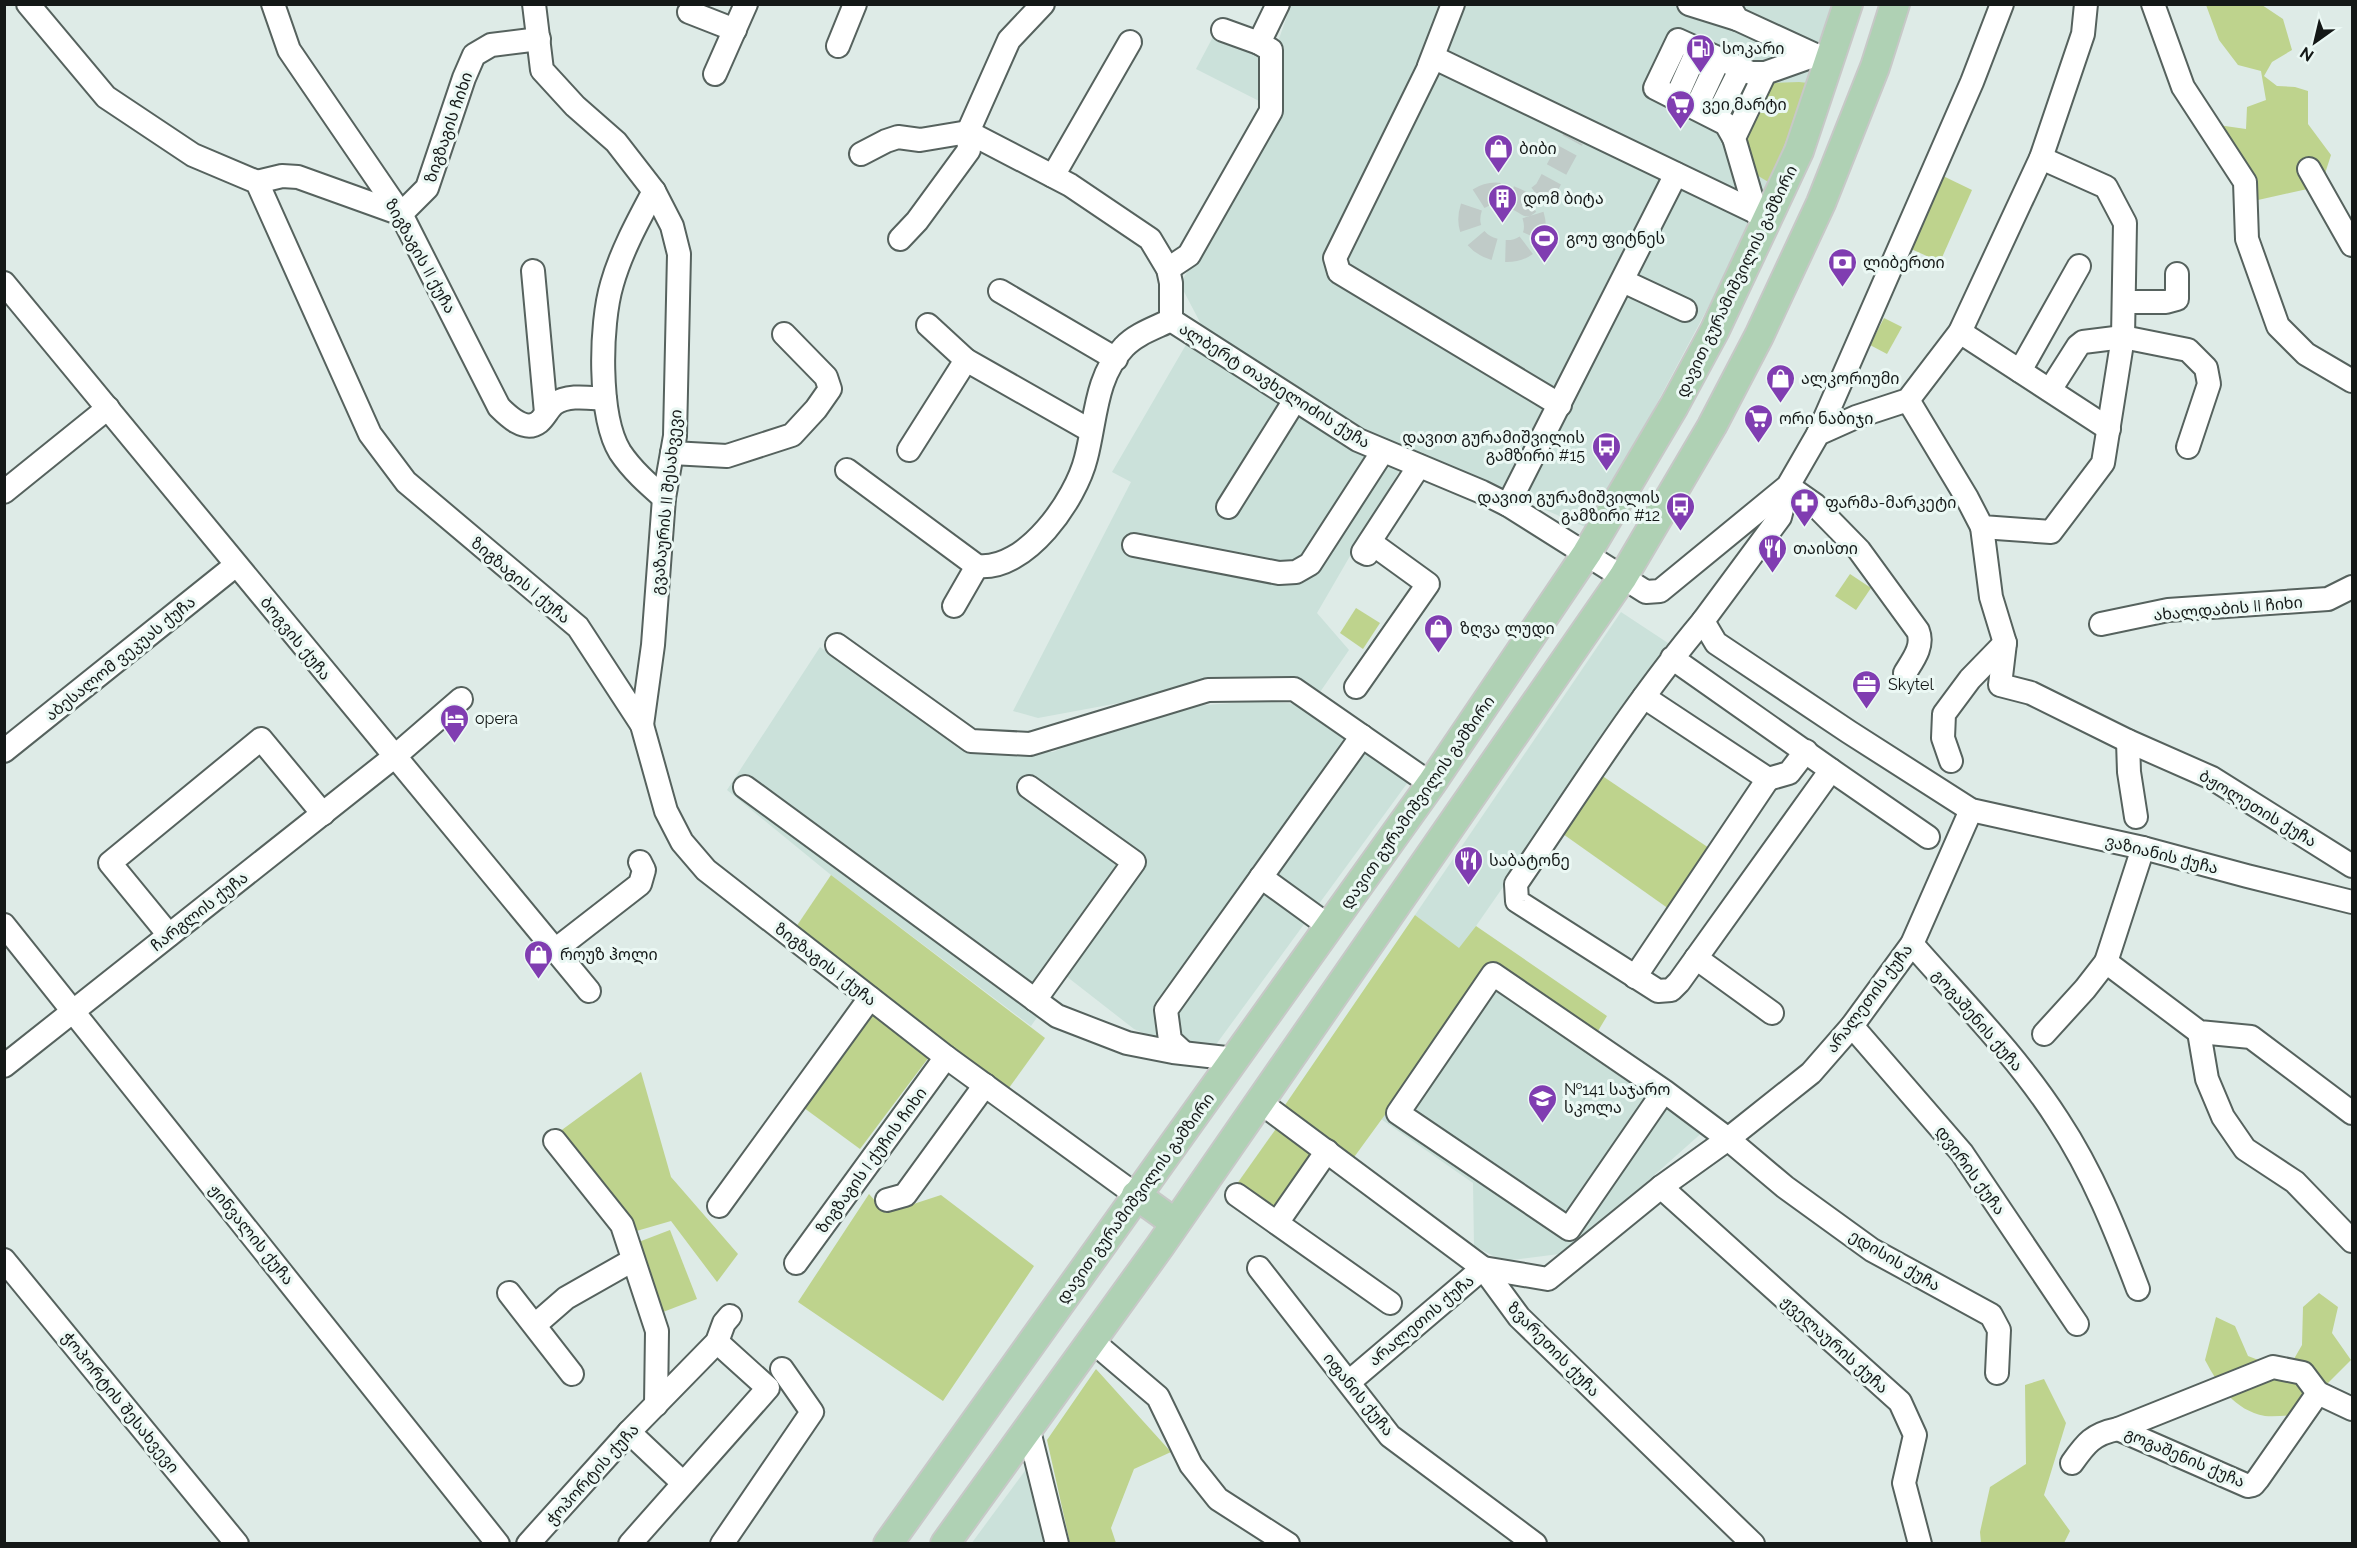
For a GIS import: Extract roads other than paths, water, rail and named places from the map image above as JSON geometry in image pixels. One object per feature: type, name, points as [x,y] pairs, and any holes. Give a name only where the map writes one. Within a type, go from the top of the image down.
[{"type":"main road","points":[[945,1544],[1260,1102],[1623,577],[1712,426],[1759,336],[1821,203],[1875,67],[1895,4]]},
{"type":"main road","name":"დავით გურამიშვილის გამზირი","points":[[888,1544],[1431,784],[1587,553],[1674,406],[1715,330],[1762,215],[1799,151],[1823,58],[1844,6]]},
{"type":"main road","points":[[1136,1195],[1175,1223]]},
{"type":"street","points":[[28,4],[106,97],[193,155],[257,182],[282,176],[298,177],[400,214]]},
{"type":"street","name":"ზიგზაგის II ქუჩა","points":[[273,4],[289,50],[400,214],[499,407],[512,419],[527,426],[538,423],[554,404],[570,398],[604,399]]},
{"type":"street","name":"გვაზაურის II შესახვევი","points":[[534,4],[542,70],[576,106],[616,142],[654,191],[672,226],[679,254],[675,436],[664,498],[653,645],[642,725]]},
{"type":"street","points":[[715,74],[746,4]]},
{"type":"street","points":[[838,46],[855,4]]},
{"type":"street","points":[[900,239],[917,221],[969,150],[968,132],[1009,40],[1042,4]]},
{"type":"street","points":[[1259,43],[1278,4]]},
{"type":"street","points":[[1453,4],[1428,66],[1335,258],[1339,272],[1560,405]]},
{"type":"street","points":[[1689,4],[1732,12],[1823,58]]},
{"type":"street","points":[[1831,770],[1671,990],[1658,991],[1516,901],[1516,884],[1644,697],[1780,517],[1788,486],[1818,434],[1972,82],[2002,4]]},
{"type":"street","points":[[1818,434],[1856,417],[1908,400],[1960,332],[2041,158],[2083,34],[2086,4]]},
{"type":"street","points":[[2153,4],[2183,87],[2245,182],[2247,239],[2278,326],[2306,354],[2352,381]]},
{"type":"street","points":[[689,12],[735,30]]},
{"type":"street","points":[[1168,269],[1189,255],[1271,111],[1271,50],[1259,43],[1222,30]]},
{"type":"street","name":"ზიგზაგის ჩიხი","points":[[400,214],[427,188],[464,78],[474,56],[491,45],[539,39]]},
{"type":"street","points":[[1053,176],[1131,42]]},
{"type":"street","points":[[1725,61],[1823,58]]},
{"type":"street","points":[[1428,66],[1437,59],[1576,133],[1676,174],[1762,215]]},
{"type":"street","points":[[1701,112],[1725,61]]},
{"type":"street","points":[[1701,112],[1725,61]]},
{"type":"street","points":[[1701,112],[1725,61]]},
{"type":"street","points":[[1701,112],[1762,215]]},
{"type":"street","points":[[861,154],[898,137],[920,140],[968,132]]},
{"type":"street","name":"ალბერტ თავხელიძის ქუჩა","points":[[968,132],[1053,176],[1150,239],[1168,269],[1171,283],[1171,320],[1358,440],[1508,505],[1646,592],[1660,591],[1788,486]]},
{"type":"street","points":[[1908,400],[1982,527],[2051,532],[2103,463],[2123,337],[2125,223],[2106,186],[2041,158]]},
{"type":"street","points":[[2309,169],[2352,244]]},
{"type":"street","points":[[1508,505],[1676,174]]},
{"type":"street","name":"ზიგზაგის I ქუჩა","points":[[257,182],[370,434],[406,482],[578,627],[642,725],[666,811],[682,842],[706,870],[946,1057],[1136,1195]]},
{"type":"street","points":[[654,191],[632,233],[612,285],[604,332],[604,399],[618,450],[636,473],[664,498]]},
{"type":"street","points":[[2020,371],[2079,266]]},
{"type":"street","points":[[533,271],[546,413]]},
{"type":"street","points":[[2124,302],[2166,302],[2177,298],[2177,274]]},
{"type":"street","points":[[1623,281],[1684,310]]},
{"type":"street","name":"ბოგვის ქუჩა","points":[[6,289],[108,408],[394,757],[590,991]]},
{"type":"street","points":[[1000,291],[1116,358]]},
{"type":"street","points":[[847,470],[977,566],[997,566],[1023,552],[1050,525],[1078,481],[1086,459],[1094,411],[1105,376],[1123,348],[1136,338],[1171,320]]},
{"type":"street","points":[[928,325],[966,360],[1091,431]]},
{"type":"street","points":[[1960,332],[2109,429]]},
{"type":"street","points":[[672,453],[727,456],[792,435],[816,409],[830,389],[826,377],[784,334]]},
{"type":"street","points":[[2050,390],[2078,346],[2083,342],[2123,337],[2188,350],[2206,368],[2209,384],[2188,447]]},
{"type":"street","points":[[909,450],[966,360]]},
{"type":"street","points":[[1228,507],[1295,400]]},
{"type":"street","points":[[4,492],[108,408]]},
{"type":"street","points":[[1134,545],[1279,573],[1296,572],[1310,564],[1383,451]]},
{"type":"street","points":[[1412,586],[1364,552],[1419,466]]},
{"type":"street","points":[[1788,486],[1815,505],[1859,550],[1918,631],[1919,646],[1905,673]]},
{"type":"street","name":"ბჟოლეთის ქუჩა","points":[[1982,527],[1991,597],[2005,643],[2000,685],[2031,693],[2128,741],[2212,778],[2352,866]]},
{"type":"street","points":[[1356,687],[1428,584],[1370,542]]},
{"type":"street","name":"აბესალომ ვეკუას ქუჩა","points":[[4,751],[236,565]]},
{"type":"street","points":[[954,606],[977,566]]},
{"type":"street","name":"ახალდაბის II ჩიხი","points":[[2101,624],[2168,610],[2328,599],[2352,587]]},
{"type":"street","points":[[1703,621],[1716,643],[1971,810]]},
{"type":"street","points":[[1951,761],[1943,738],[1944,714],[1970,679],[2005,643]]},
{"type":"street","points":[[837,645],[971,741],[1030,744],[1208,690],[1294,689],[1431,784]]},
{"type":"street","points":[[1672,658],[1928,837]]},
{"type":"street","points":[[1644,697],[1768,779]]},
{"type":"street","name":"ჩარგლის ქუჩა","points":[[4,1066],[394,757],[461,699]]},
{"type":"street","points":[[1184,1053],[1170,1040],[1166,1010],[1362,736]]},
{"type":"street","points":[[169,935],[110,863],[261,739],[323,814]]},
{"type":"street","points":[[2128,741],[2129,772],[2136,817]]},
{"type":"street","points":[[1635,977],[1768,779],[1789,773],[1806,751]]},
{"type":"street","points":[[745,787],[1057,1016],[1127,1042],[1184,1053],[1235,1059]]},
{"type":"street","points":[[1029,787],[1134,862],[1035,1000]]},
{"type":"street","name":"ვაზიანის ქუჩა","points":[[1971,810],[2143,848],[2352,902]]},
{"type":"street","name":"არალეთის ქუჩა","points":[[1349,1382],[1483,1268],[1548,1279],[1661,1187],[1728,1139],[1811,1073],[1852,1026],[1912,944],[1971,810]]},
{"type":"street","points":[[2044,1034],[2106,962],[2143,848]]},
{"type":"street","points":[[555,950],[640,884],[644,870],[640,862]]},
{"type":"street","points":[[1261,877],[1330,927]]},
{"type":"street","name":"ჟინვალის ქუჩა","points":[[4,925],[498,1544]]},
{"type":"street","name":"გოგაშენის ქუჩა","points":[[1912,944],[2023,1070],[2059,1121],[2106,1206],[2138,1289]]},
{"type":"street","points":[[1696,958],[1772,1013]]},
{"type":"street","points":[[2106,962],[2199,1032],[2252,1037],[2352,1113]]},
{"type":"street","name":"ედისის ქუჩა","points":[[1664,1091],[1569,1229],[1398,1113],[1493,974],[1664,1091],[1728,1139],[1785,1187],[1872,1250],[1991,1315],[1999,1330],[1997,1373]]},
{"type":"street","points":[[718,1206],[870,998]]},
{"type":"street","name":"დვირის ქუჩა","points":[[1852,1026],[1962,1153],[2077,1324]]},
{"type":"street","points":[[2199,1032],[2206,1079],[2223,1118],[2245,1149],[2295,1182],[2352,1241]]},
{"type":"street","name":"ზიგზაგის I ქუჩის ჩიხი","points":[[796,1263],[946,1057]]},
{"type":"street","points":[[886,1200],[905,1194],[985,1085]]},
{"type":"street","name":"ზვარეთის ქუჩა","points":[[1260,1102],[1483,1268],[1519,1317],[1753,1544]]},
{"type":"street","points":[[555,1141],[622,1225],[657,1331],[656,1405]]},
{"type":"street","points":[[1276,1223],[1327,1151]]},
{"type":"street","name":"ჟველაურის ქუჩა","points":[[1661,1187],[1900,1402],[1916,1436],[1904,1483],[1920,1544]]},
{"type":"street","points":[[1236,1195],[1390,1303]]},
{"type":"street","name":"ჭოპორტის შესახვევი","points":[[4,1260],[237,1544]]},
{"type":"street","points":[[535,1325],[566,1298],[633,1260]]},
{"type":"street","name":"იფანის ქუჩა","points":[[1259,1268],[1390,1436],[1535,1544]]},
{"type":"street","points":[[509,1293],[572,1374]]},
{"type":"street","name":"ჭოპორტის ქუჩა","points":[[528,1544],[629,1432],[717,1342],[724,1323],[730,1316]]},
{"type":"street","points":[[1091,1340],[1158,1396],[1191,1465],[1218,1498],[1288,1544]]},
{"type":"street","points":[[630,1544],[768,1388],[717,1342]]},
{"type":"street","name":"გოგაშენის ქუჩა","points":[[2118,1429],[2273,1367],[2303,1373],[2318,1393],[2352,1409]]},
{"type":"street","points":[[722,1544],[812,1412],[782,1369]]},
{"type":"street","name":"გოგაშენის ქუჩა","points":[[2118,1429],[2248,1486],[2253,1485],[2258,1479],[2318,1393]]},
{"type":"street","points":[[1028,1427],[1057,1544]]},
{"type":"street","points":[[2072,1463],[2101,1432],[2118,1429]]},
{"type":"street","points":[[629,1432],[683,1483]]},
{"type":"tunnel","points":[[1533,215],[1534,233],[1527,244],[1515,250],[1500,251],[1486,246],[1475,236],[1469,222],[1473,203],[1486,195],[1507,195],[1527,205],[1545,191],[1573,139]]},
{"type":"place","name":"სოკარი","points":[[1701,74]]},
{"type":"place","name":"ვეი მარტი","points":[[1681,130]]},
{"type":"place","name":"ბიბი","points":[[1498,174]]},
{"type":"place","name":"დომ ბიტა","points":[[1502,224]]},
{"type":"place","name":"გოუ ფიტნეს","points":[[1545,264]]},
{"type":"place","name":"ლიბერთი","points":[[1842,288]]},
{"type":"place","name":"ალკორიუმი","points":[[1780,404]]},
{"type":"place","name":"ორი ნაბიჯი","points":[[1758,444]]},
{"type":"place","name":"დავით გურამიშვილის გამზირი #15","points":[[1606,472]]},
{"type":"place","name":"ფარმა-მარკეტი","points":[[1804,528]]},
{"type":"place","name":"დავით გურამიშვილის გამზირი #12","points":[[1681,532]]},
{"type":"place","name":"თაისთი","points":[[1772,574]]},
{"type":"place","name":"ზღვა ლუდი","points":[[1439,654]]},
{"type":"place","name":"Skytel","points":[[1867,710]]},
{"type":"place","name":"opera","points":[[454,744]]},
{"type":"place","name":"საბატონე","points":[[1468,886]]},
{"type":"place","name":"როუზ ჰოლი","points":[[539,980]]},
{"type":"place","name":"№141 საჯარო სკოლა","points":[[1543,1124]]}]
